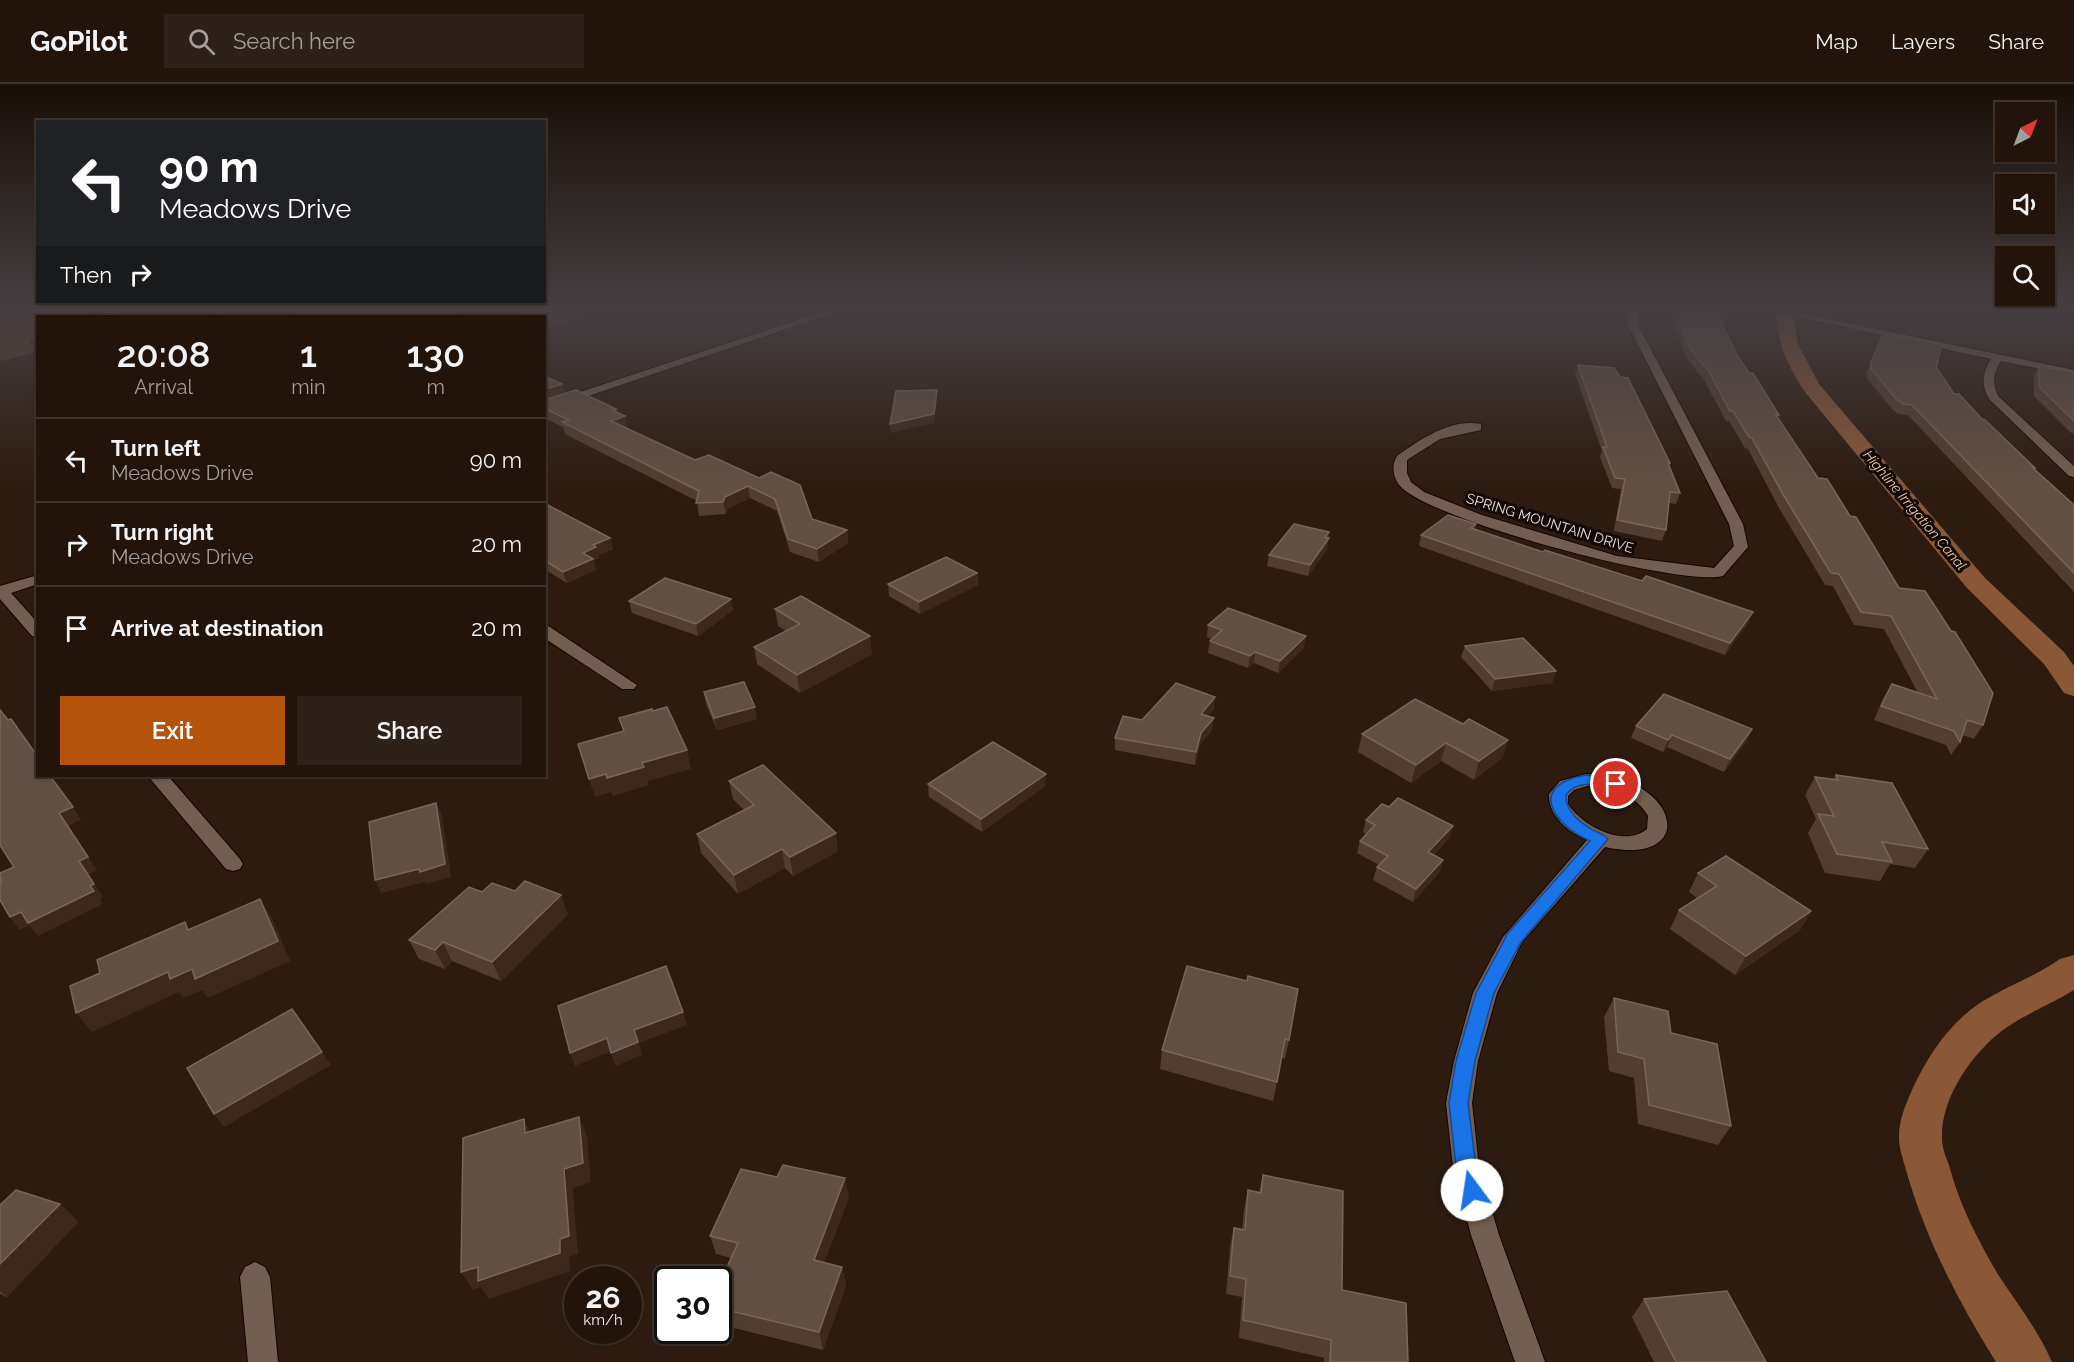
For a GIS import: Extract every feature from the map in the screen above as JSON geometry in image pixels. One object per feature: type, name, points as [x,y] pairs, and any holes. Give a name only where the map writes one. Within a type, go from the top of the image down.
[{"type":"street","points":[[546,407],[665,368]]},
{"type":"street","name":"SPRING MOUNTAIN DRIVE","points":[[1477,427],[1452,429],[1429,438],[1401,459],[1399,472],[1406,485],[1424,498],[1451,509],[1598,556],[1635,564],[1718,573],[1741,547],[1736,524],[1655,368]]},
{"type":"street","points":[[1991,368],[1987,375],[1987,386],[1993,398],[2074,473]]},
{"type":"street","points":[[2049,368],[2074,373]]},
{"type":"street","points":[[36,580],[1,591],[36,631]]},
{"type":"street","points":[[546,631],[628,685]]},
{"type":"street","points":[[159,777],[233,864]]},
{"type":"street","points":[[1586,780],[1616,784],[1645,798],[1660,818],[1660,828],[1655,836],[1646,841],[1632,844],[1600,839],[1585,832],[1563,813],[1558,804],[1559,794],[1564,787],[1586,780]]},
{"type":"street","points":[[1530,1362],[1485,1235],[1466,1167],[1458,1103],[1466,1061],[1485,993],[1514,937],[1600,839]]},
{"type":"street","points":[[255,1277],[263,1362]]},
{"type":"building","points":[[1579,368],[1614,368],[1620,377],[1628,378],[1670,463],[1668,463],[1680,493],[1670,492],[1666,530],[1617,520],[1625,479],[1615,478],[1603,447],[1607,447]]},
{"type":"building","points":[[1707,368],[1745,368],[1749,373],[1753,373],[1779,415],[1776,415],[1818,478],[1827,479],[1850,516],[1856,517],[1899,588],[1925,591],[1951,631],[1955,632],[1993,693],[1983,725],[1967,720],[1960,742],[1954,731],[1881,706],[1892,684],[1937,699],[1891,616],[1861,612],[1839,574],[1831,573],[1752,438],[1749,437],[1733,411],[1730,411]]},
{"type":"building","points":[[1936,368],[1954,394],[1959,394],[1982,419],[2074,505],[2074,573],[1912,405],[1903,404],[1897,400],[1871,369]]},
{"type":"building","points":[[2039,368],[2074,372],[2074,421],[2039,387]]},
{"type":"building","points":[[546,377],[562,384],[546,389]]},
{"type":"building","points":[[576,390],[616,409],[612,410],[625,416],[611,421],[695,460],[709,455],[759,478],[771,472],[800,485],[812,519],[847,530],[817,549],[788,539],[775,499],[748,486],[725,497],[723,502],[696,503],[699,491],[562,422],[569,420],[546,409],[546,399]]},
{"type":"building","points":[[937,390],[934,414],[890,424],[896,391]]},
{"type":"building","points":[[546,504],[610,538],[593,545],[596,547],[583,553],[593,559],[563,572],[546,561]]},
{"type":"building","points":[[1448,515],[1476,524],[1471,528],[1543,552],[1545,550],[1642,581],[1646,576],[1753,612],[1730,643],[1421,535]]},
{"type":"building","points":[[1294,524],[1329,532],[1325,537],[1329,538],[1310,565],[1269,555]]},
{"type":"building","points":[[946,557],[977,573],[919,602],[888,584]]},
{"type":"building","points":[[665,578],[731,599],[696,624],[629,601]]},
{"type":"building","points":[[801,596],[870,636],[797,675],[754,647],[800,624],[775,609]]},
{"type":"building","points":[[1228,608],[1306,636],[1280,661],[1255,652],[1250,656],[1210,641],[1222,630],[1208,625]]},
{"type":"building","points":[[1523,638],[1556,671],[1495,679],[1465,646]]},
{"type":"building","points":[[744,682],[755,707],[714,718],[704,692]]},
{"type":"building","points":[[1176,683],[1215,697],[1201,714],[1214,718],[1201,733],[1196,752],[1115,738],[1123,716],[1142,720]]},
{"type":"building","points":[[1664,694],[1752,729],[1730,759],[1672,735],[1668,740],[1636,726]]},
{"type":"building","points":[[1415,699],[1463,724],[1469,719],[1508,740],[1479,761],[1446,743],[1416,765],[1362,734]]},
{"type":"building","points":[[667,707],[687,750],[642,763],[644,767],[607,778],[606,774],[589,779],[578,744],[624,731],[619,718]]},
{"type":"building","points":[[0,710],[8,720],[11,719],[36,754],[36,777],[51,777],[73,807],[59,813],[88,857],[79,861],[94,884],[90,886],[94,891],[28,923],[21,912],[10,917],[0,900],[0,873],[14,867],[0,845]]},
{"type":"building","points":[[993,742],[1046,774],[981,819],[928,784]]},
{"type":"building","points":[[763,765],[836,833],[790,857],[782,849],[734,875],[697,834],[754,805],[729,781]]},
{"type":"building","points":[[1836,775],[1892,783],[1928,849],[1882,842],[1892,862],[1837,854],[1818,814],[1834,816],[1815,777],[1838,780]]},
{"type":"building","points":[[1398,798],[1453,826],[1428,852],[1443,860],[1416,889],[1377,867],[1388,856],[1360,841],[1375,825],[1366,820],[1382,804],[1389,807]]},
{"type":"building","points":[[436,803],[445,864],[420,872],[419,869],[375,880],[369,822]]},
{"type":"building","points":[[1726,856],[1811,911],[1746,956],[1679,910],[1717,886],[1698,873]]},
{"type":"building","points":[[525,881],[561,895],[492,962],[443,942],[435,950],[409,940],[469,887],[482,892],[492,883],[515,891]]},
{"type":"building","points":[[260,899],[278,941],[195,979],[192,969],[170,979],[168,972],[76,1013],[70,986],[100,973],[97,960],[185,922],[188,930]]},
{"type":"building","points":[[666,966],[683,1012],[634,1030],[638,1042],[611,1053],[607,1038],[570,1053],[558,1006]]},
{"type":"building","points":[[1187,966],[1247,981],[1248,976],[1298,989],[1289,1040],[1285,1039],[1277,1082],[1162,1050]]},
{"type":"building","points":[[1614,998],[1668,1011],[1671,1033],[1717,1044],[1731,1126],[1649,1105],[1644,1059],[1618,1052]]},
{"type":"building","points":[[292,1009],[322,1052],[214,1114],[187,1068]]},
{"type":"building","points":[[579,1117],[583,1163],[564,1169],[569,1236],[560,1239],[560,1253],[478,1281],[478,1267],[461,1272],[463,1138],[524,1119],[525,1133]]},
{"type":"building","points":[[783,1165],[845,1178],[814,1260],[842,1267],[819,1332],[732,1311],[732,1266],[728,1266],[738,1243],[710,1236],[741,1169],[777,1177]]},
{"type":"building","points":[[1263,1175],[1343,1191],[1342,1290],[1406,1303],[1408,1362],[1330,1362],[1331,1340],[1243,1320],[1246,1279],[1230,1276],[1234,1228],[1245,1230],[1248,1190],[1261,1193]]},
{"type":"building","points":[[16,1190],[60,1204],[0,1264],[0,1205]]},
{"type":"building","points":[[1727,1291],[1766,1362],[1676,1362],[1644,1299]]},
{"type":"waterway","name":"Highline Irrigation Canal","points":[[1799,368],[1812,388],[1976,583],[2054,658],[2074,687]]},
{"type":"waterway","name":"Highline Irrigation Canal","points":[[2026,1362],[1955,1245],[1934,1194],[1920,1137],[1926,1108],[1939,1078],[1966,1039],[1999,1012],[2074,970]]},
{"type":"route","points":[[1472,1190],[1466,1167],[1458,1103],[1466,1061],[1485,993],[1514,937],[1600,839],[1572,823],[1558,804],[1559,794],[1564,787],[1574,782],[1601,780],[1616,784]]}]
